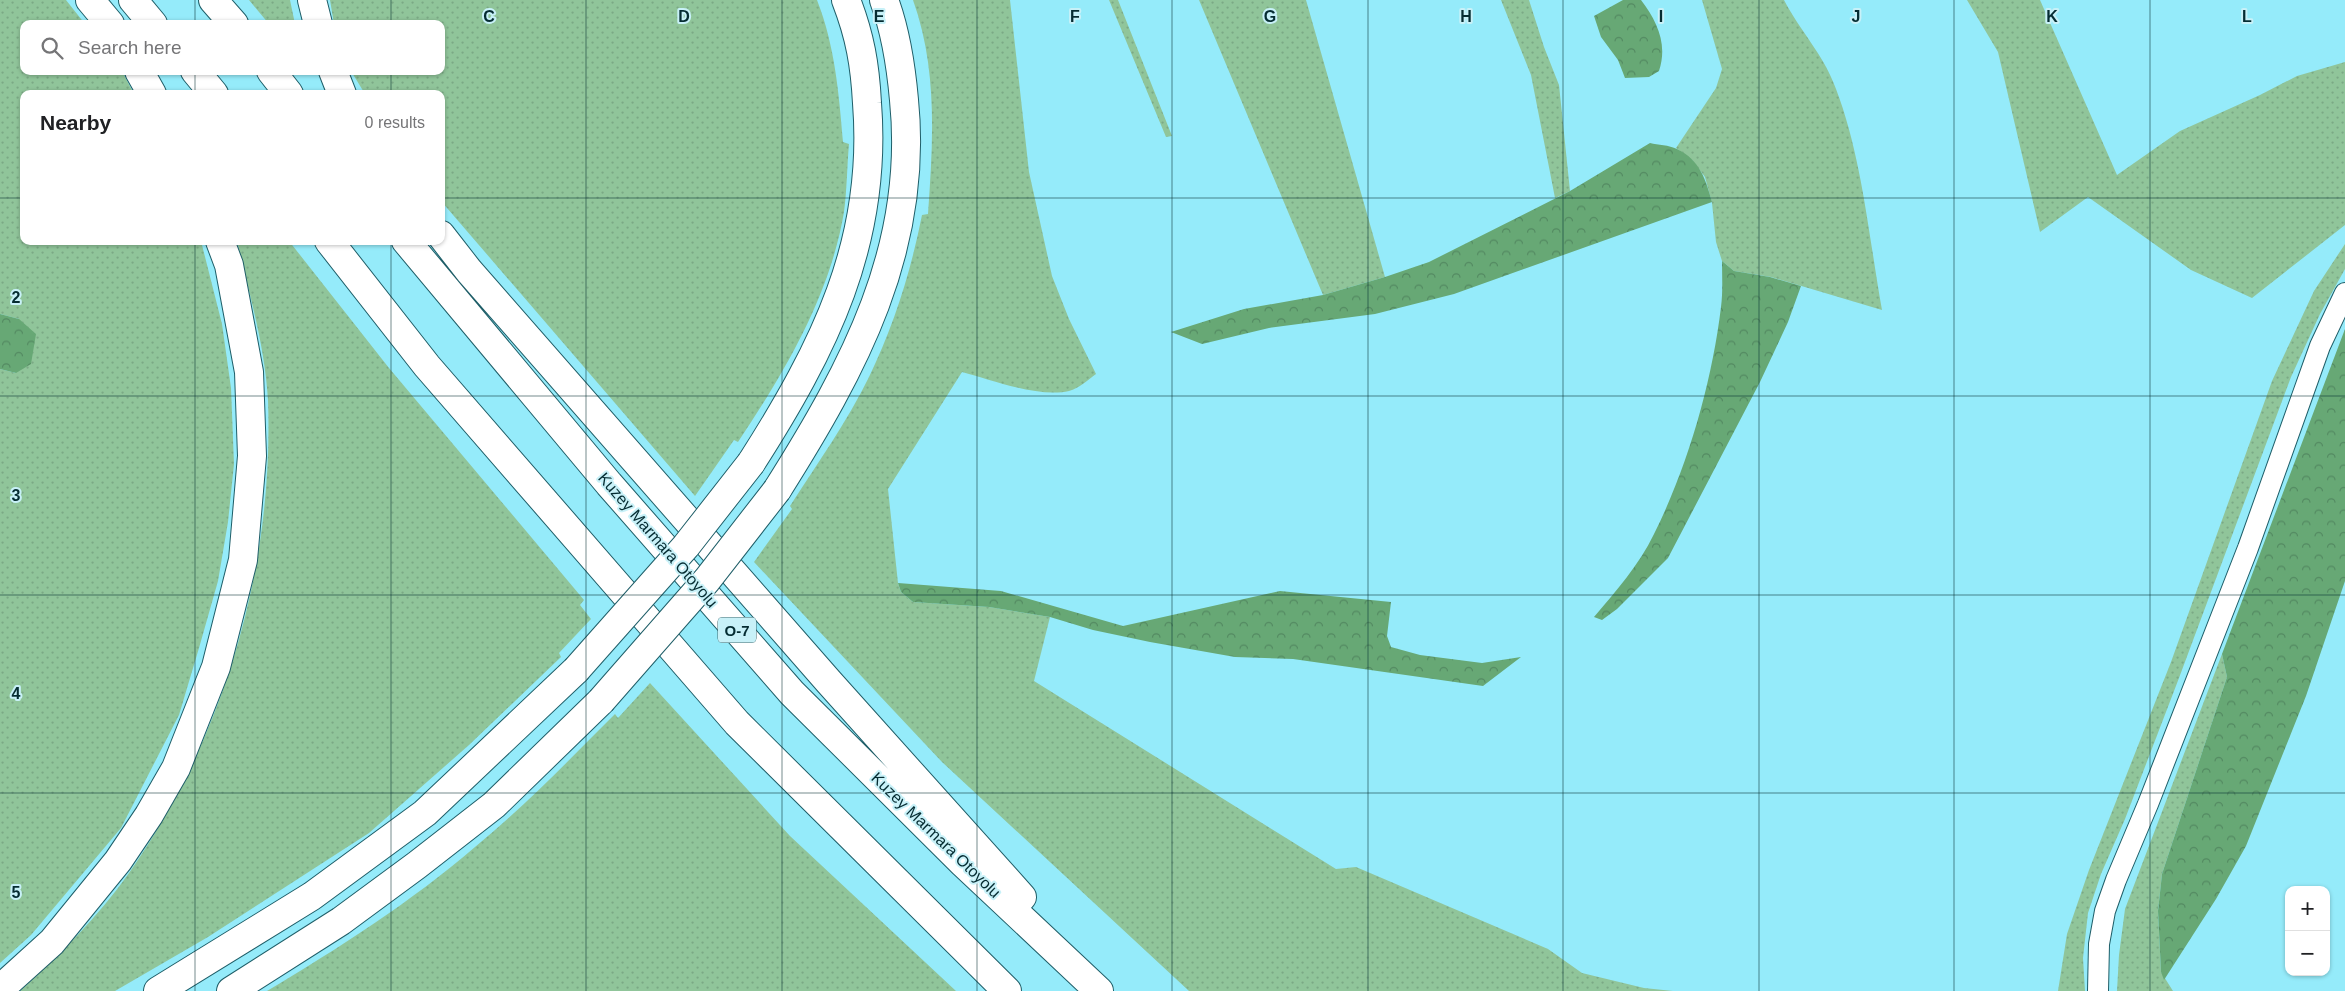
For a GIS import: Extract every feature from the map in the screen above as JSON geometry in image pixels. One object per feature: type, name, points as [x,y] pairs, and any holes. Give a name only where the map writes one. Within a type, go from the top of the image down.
[{"type":"highway","points":[[90,0],[107,20]]},
{"type":"highway","points":[[133,0],[150,20]]},
{"type":"highway","points":[[213,0],[230,20]]},
{"type":"highway","points":[[312,0],[317,20]]},
{"type":"highway","points":[[158,991],[312,896],[425,813],[576,670],[686,546],[750,463],[784,410],[830,321],[849,270],[860,229],[866,193],[869,120],[864,58],[846,0]]},
{"type":"highway","points":[[231,991],[341,921],[494,805],[601,701],[707,580],[777,490],[808,442],[848,369],[877,305],[897,236],[906,181],[907,122],[900,60],[884,0]]},
{"type":"highway","points":[[141,75],[150,90]]},
{"type":"highway","points":[[198,75],[211,90]]},
{"type":"highway","points":[[274,75],[286,90]]},
{"type":"highway","points":[[335,75],[340,90]]},
{"type":"highway","points":[[445,240],[469,272],[823,674],[1107,991]]},
{"type":"highway","points":[[0,989],[52,942],[118,861],[149,815],[176,768],[216,667],[243,560],[252,456],[249,372],[229,265],[222,245]]},
{"type":"highway","points":[[332,245],[427,366],[737,723],[1007,991]]},
{"type":"highway","name":"Kuzey Marmara Otoyolu","points":[[409,245],[608,484],[792,693],[963,863],[1099,991]]},
{"type":"street","points":[[2098,991],[2099,944],[2105,911],[2248,548],[2320,346],[2345,293]]},
{"type":"green space","points":[[0,0],[66,0],[82,20],[20,20],[20,75],[124,75],[132,90],[20,90],[20,245],[202,245],[222,324],[231,388],[234,464],[228,522],[218,581],[179,715],[121,828],[31,935],[0,963],[0,369],[16,373],[19,319],[0,314]]},
{"type":"green space","points":[[249,0],[290,0],[294,20],[266,20]]},
{"type":"green space","points":[[330,0],[817,0],[832,52],[838,88],[843,142],[849,144],[845,204],[837,243],[828,274],[816,303],[788,361],[738,442],[734,440],[695,496],[445,206],[445,90],[363,90],[353,75],[445,75],[445,20],[333,20]]},
{"type":"green space","points":[[913,0],[1010,0],[1029,172],[1052,276],[1069,319],[1096,374],[1073,390],[1057,393],[1016,387],[962,372],[888,489],[898,583],[901,592],[913,602],[989,607],[1050,617],[1034,681],[1336,869],[1356,867],[1548,949],[1582,973],[1644,988],[1673,991],[1189,991],[942,762],[754,562],[792,509],[790,506],[841,427],[869,377],[901,298],[913,257],[922,215],[928,214],[932,106],[927,53]]},
{"type":"green space","points":[[1109,0],[1118,0],[1172,136],[1166,137]]},
{"type":"green space","points":[[1199,0],[1306,0],[1385,277],[1323,295]]},
{"type":"green space","points":[[1501,0],[1529,0],[1559,85],[1570,191],[1555,198],[1531,75]]},
{"type":"green space","points":[[1623,0],[1641,0],[1652,16],[1659,33],[1662,51],[1659,71],[1649,77],[1625,78],[1618,60],[1601,37],[1594,16]]},
{"type":"green space","points":[[1702,0],[1784,0],[1825,65],[1845,115],[1859,170],[1882,310],[1771,277],[1734,271],[1722,261],[1716,242],[1712,203],[1705,177],[1692,160],[1676,148],[1716,88],[1722,69]]},
{"type":"green space","points":[[1967,0],[2040,0],[2117,175],[2180,131],[2297,76],[2345,62],[2345,225],[2252,298],[2191,270],[2088,197],[2040,232],[1998,52]]},
{"type":"green space","points":[[1650,143],[1674,148],[1691,159],[1701,171],[1712,202],[1454,294],[1375,314],[1269,328],[1202,344],[1171,332],[1244,309],[1323,295],[1429,262],[1570,191]]},
{"type":"green space","points":[[2345,244],[2345,269],[2320,314],[2291,377],[2179,678],[2125,819],[2101,874],[2088,913],[2083,958],[2085,991],[2058,991],[2067,934],[2089,870],[2171,662],[2272,381],[2314,291]]},
{"type":"green space","points":[[238,245],[292,245],[389,368],[584,600],[580,605],[591,619],[559,653],[561,657],[469,745],[369,833],[208,937],[115,991],[20,991],[92,920],[129,873],[163,820],[192,765],[217,707],[237,647],[252,586],[262,525],[268,462],[268,400],[264,360]]},
{"type":"green space","points":[[1722,261],[1734,271],[1770,277],[1801,286],[1788,322],[1760,382],[1668,558],[1617,609],[1602,620],[1594,617],[1627,577],[1648,545],[1666,508],[1688,452],[1712,365],[1722,301]]},
{"type":"green space","points":[[0,314],[19,319],[36,334],[31,364],[16,373],[0,369]]},
{"type":"green space","points":[[2345,329],[2345,581],[2306,696],[2246,846],[2216,899],[2164,980],[2161,972],[2158,911],[2162,874],[2227,677],[2222,654]]},
{"type":"green space","points":[[898,583],[1001,591],[1123,626],[1280,591],[1391,602],[1387,636],[1391,647],[1420,655],[1482,663],[1521,657],[1483,686],[1293,659],[1235,657],[1093,630],[1050,617],[989,607],[913,602],[901,592]]},
{"type":"green space","points":[[2222,654],[2227,677],[2162,874],[2158,911],[2161,972],[2173,991],[2117,991],[2119,955],[2125,909]]},
{"type":"green space","points":[[650,683],[790,836],[956,991],[267,991],[374,924],[451,867],[529,799],[615,714],[618,718]]}]
